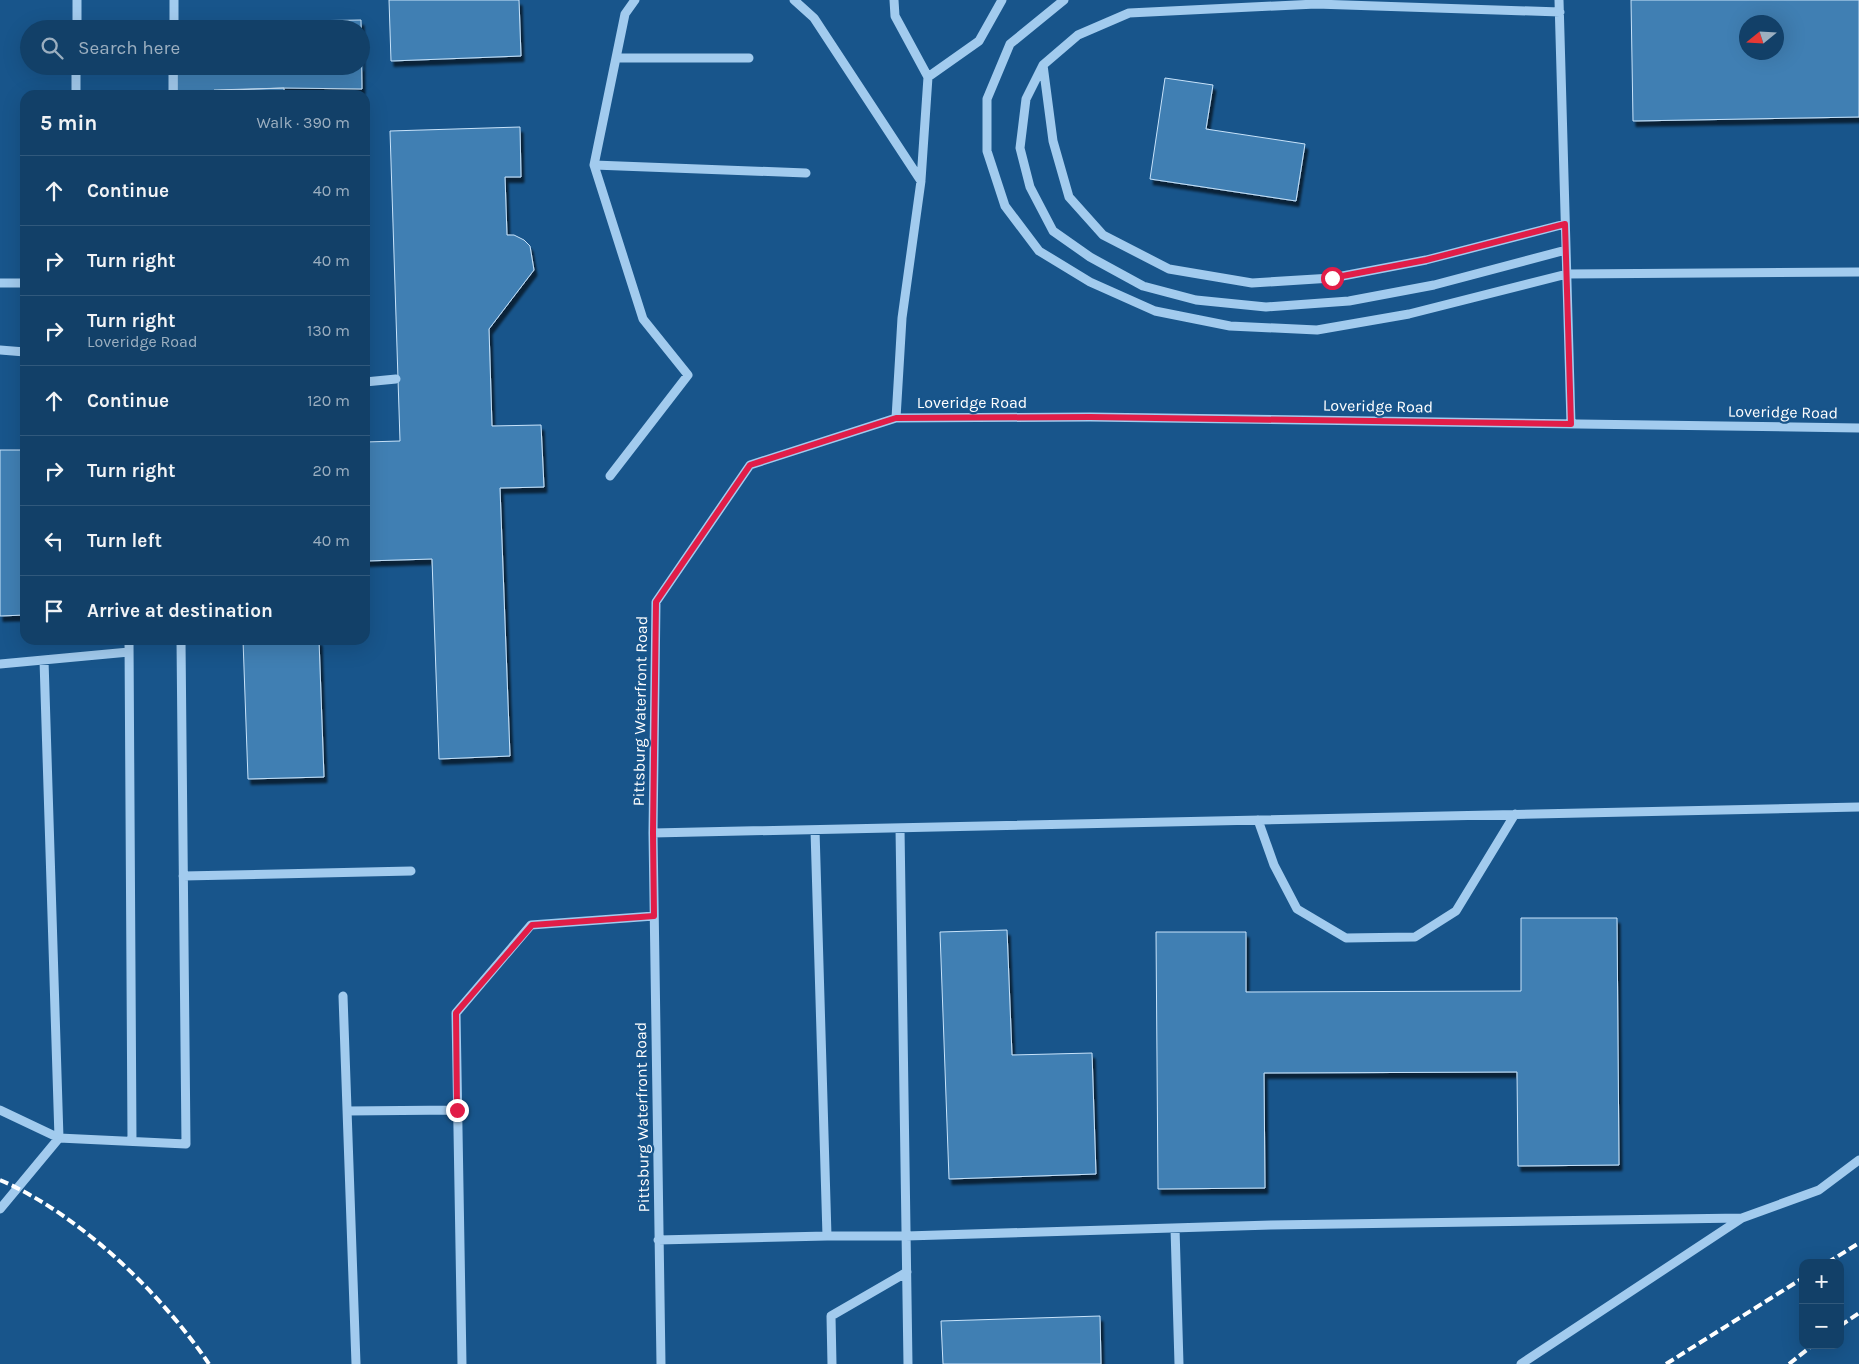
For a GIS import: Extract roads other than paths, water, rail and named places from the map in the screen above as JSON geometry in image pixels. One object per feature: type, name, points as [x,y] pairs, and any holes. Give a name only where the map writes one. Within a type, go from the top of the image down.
[{"type":"street","points":[[77,0],[77,20]]},
{"type":"street","points":[[174,0],[174,20]]},
{"type":"street","points":[[610,476],[688,375],[643,319],[594,165],[625,14],[635,0]]},
{"type":"street","points":[[794,0],[814,18],[921,181]]},
{"type":"street","points":[[894,0],[895,16],[928,77],[921,181],[902,318],[896,418]]},
{"type":"street","points":[[928,77],[979,42],[1002,0]]},
{"type":"street","points":[[1064,0],[1010,44],[987,99],[987,151],[1005,206],[1039,251],[1090,282],[1155,311],[1230,326],[1317,330],[1408,314],[1567,274],[1859,272]]},
{"type":"street","points":[[1559,0],[1571,424]]},
{"type":"street","points":[[1560,12],[1316,4],[1129,12],[1078,35],[1043,65],[1026,99],[1020,148],[1030,187],[1053,231],[1090,257],[1142,286],[1196,300],[1266,307],[1349,301],[1434,285],[1566,250]]},
{"type":"street","points":[[616,58],[749,58]]},
{"type":"street","points":[[1043,65],[1053,140],[1068,197],[1103,235],[1169,269],[1252,283],[1332,278],[1426,260],[1565,224]]},
{"type":"street","points":[[76,75],[76,90]]},
{"type":"street","points":[[173,90],[174,75]]},
{"type":"street","points":[[594,165],[806,173]]},
{"type":"street","points":[[0,283],[20,282]]},
{"type":"street","points":[[0,350],[20,352]]},
{"type":"street","points":[[370,382],[396,379]]},
{"type":"street","name":"Loveridge Road","points":[[896,418],[1090,417],[1859,428]]},
{"type":"street","name":"Pittsburg Waterfront Road","points":[[661,1364],[653,833],[656,602],[750,465],[896,418]]},
{"type":"street","points":[[129,645],[132,1141]]},
{"type":"street","points":[[0,1110],[59,1138],[186,1144],[181,645]]},
{"type":"street","points":[[0,664],[129,652]]},
{"type":"street","points":[[0,1209],[59,1138],[44,660]]},
{"type":"street","points":[[653,833],[1859,806]]},
{"type":"street","points":[[1258,820],[1274,865],[1297,909],[1346,938],[1414,937],[1456,911],[1515,814]]},
{"type":"street","points":[[900,828],[908,1364]]},
{"type":"street","points":[[815,830],[827,1236]]},
{"type":"street","points":[[183,876],[411,871]]},
{"type":"street","points":[[462,1364],[456,1013],[532,925],[654,916]]},
{"type":"street","points":[[343,996],[356,1364]]},
{"type":"street","points":[[347,1111],[457,1110]]},
{"type":"street","points":[[1521,1364],[1742,1218],[1819,1190],[1859,1160]]},
{"type":"street","points":[[658,1240],[906,1236],[1271,1224],[1742,1218]]},
{"type":"street","points":[[1175,1228],[1179,1364]]},
{"type":"street","points":[[832,1364],[831,1316],[907,1272]]},
{"type":"railway","points":[[0,1180],[30,1195],[59,1213],[116,1258],[167,1310],[209,1364]]},
{"type":"railway","points":[[1833,1259],[1859,1243]]},
{"type":"railway","points":[[1666,1364],[1799,1281]]},
{"type":"railway","points":[[1844,1323],[1859,1313]]},
{"type":"railway","points":[[1789,1364],[1808,1349]]}]
